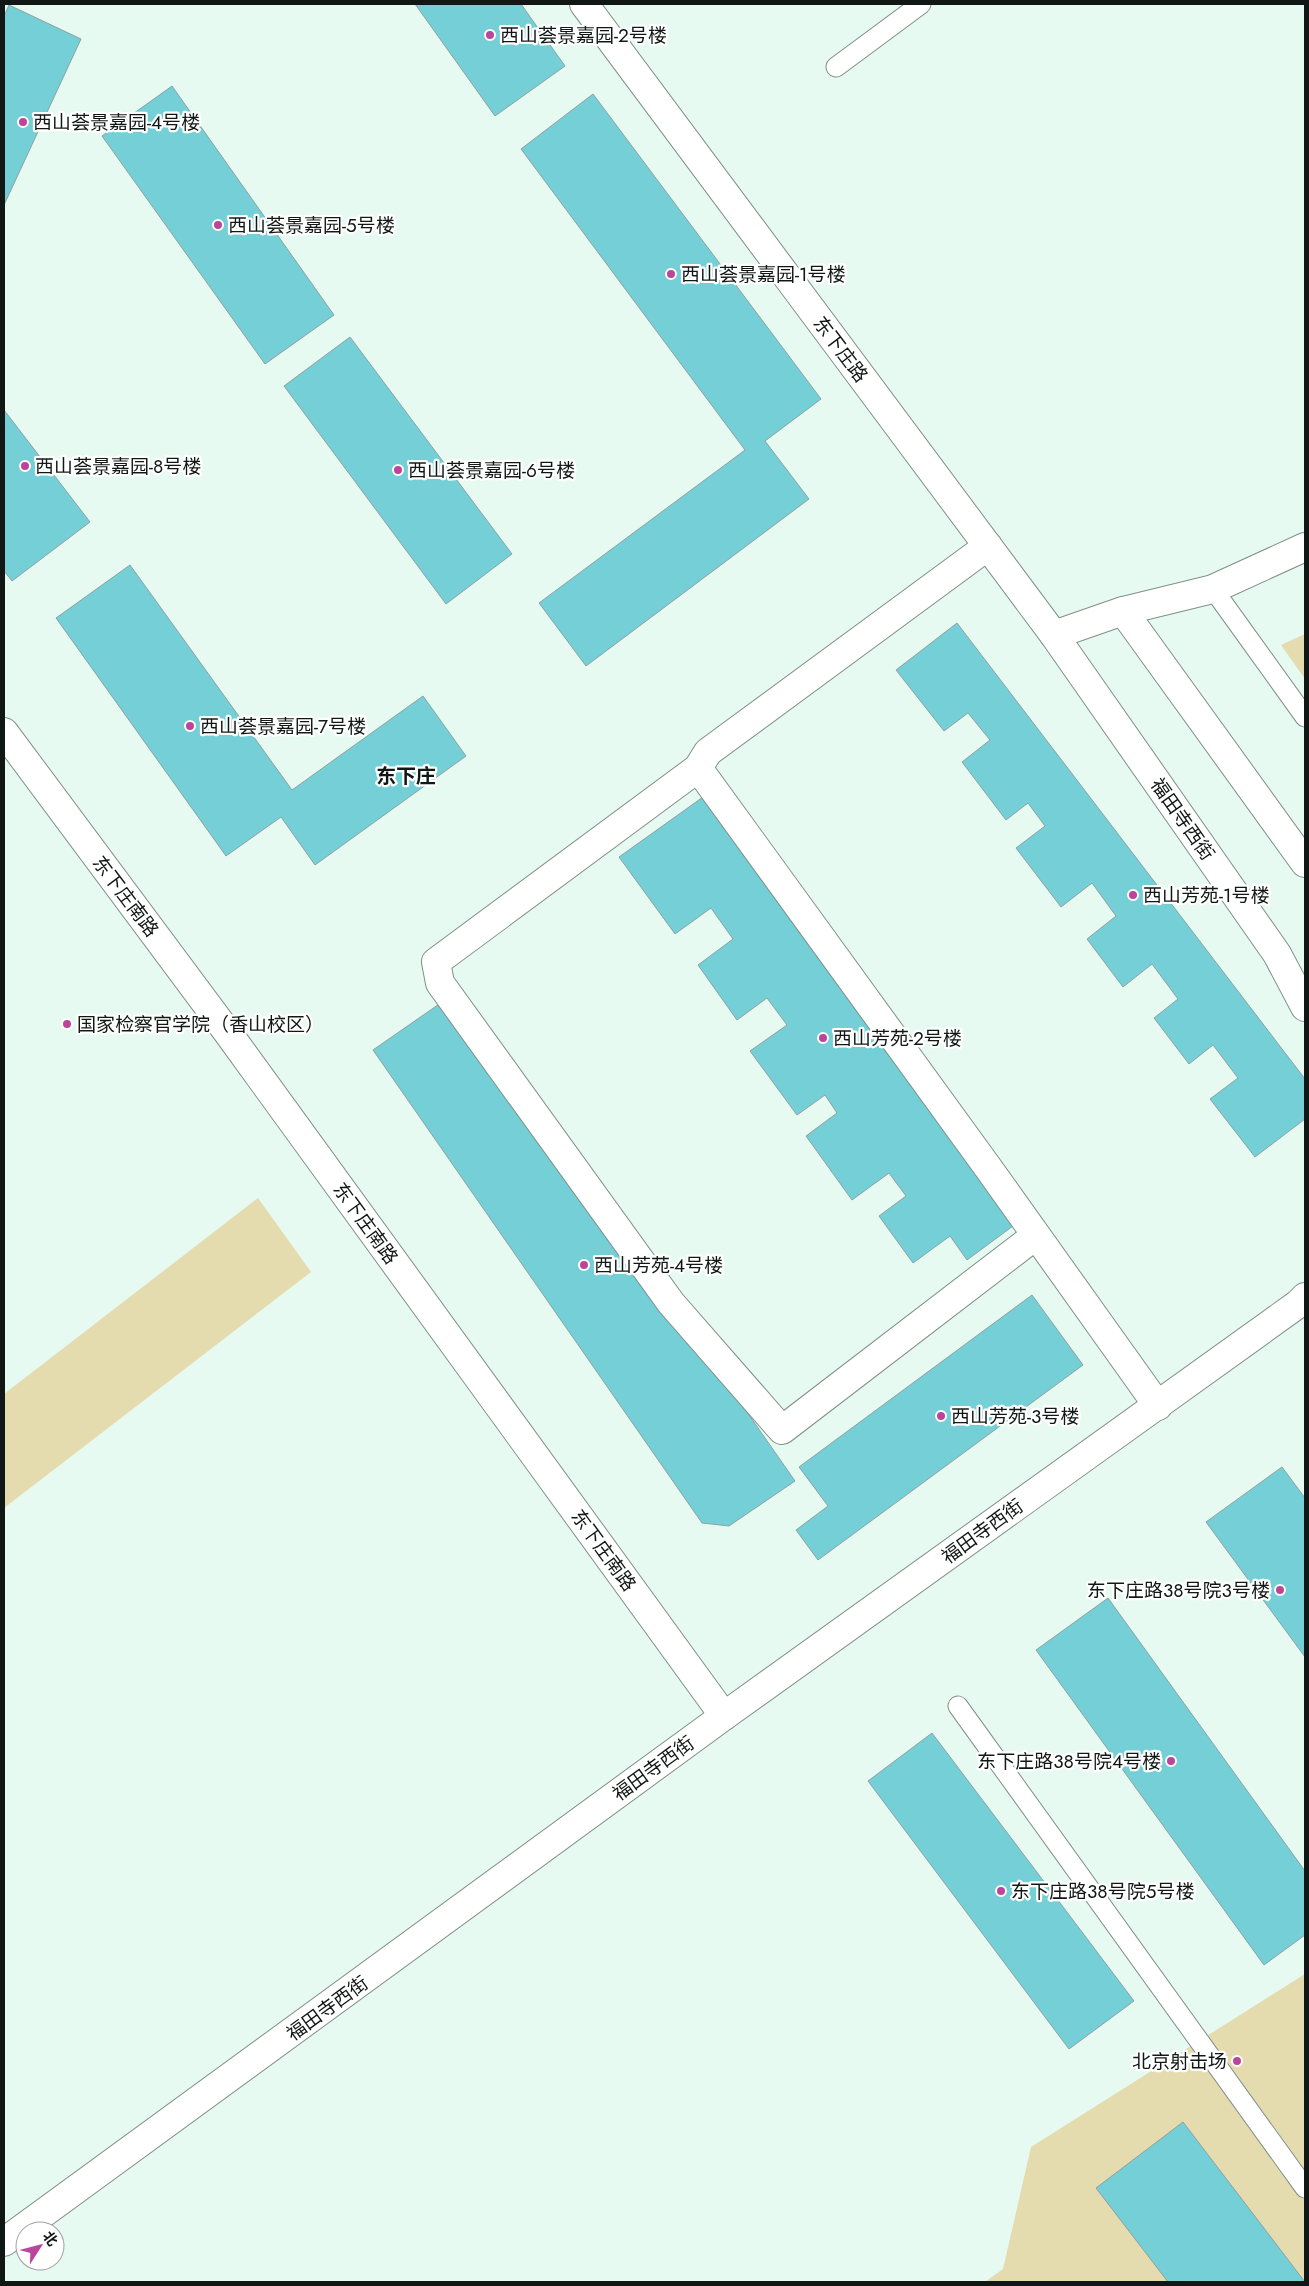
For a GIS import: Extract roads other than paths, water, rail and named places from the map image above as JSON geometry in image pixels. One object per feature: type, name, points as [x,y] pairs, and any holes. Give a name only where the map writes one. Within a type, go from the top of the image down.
[{"type":"street","name":"东下庄路","points":[[584,4],[1054,635]]},
{"type":"street","points":[[988,546],[708,752],[698,768],[436,962],[440,983],[445,991],[672,1303],[782,1430],[1035,1236]]},
{"type":"street","points":[[1054,635],[1123,611],[1213,589],[1305,547]]},
{"type":"street","points":[[1123,611],[1305,863]]},
{"type":"street","name":"福田寺西街","points":[[1054,635],[1277,954],[1305,1007]]},
{"type":"street","name":"东下庄南路","points":[[4,732],[239,1049],[724,1716]]},
{"type":"street","points":[[698,768],[1158,1406]]},
{"type":"street","name":"福田寺西街","points":[[4,2242],[724,1716],[1158,1406],[1305,1297]]},
{"type":"lane","points":[[836,67],[921,4]]},
{"type":"lane","points":[[1213,589],[1305,717]]},
{"type":"lane","points":[[958,1706],[1305,2188]]},
{"type":"place","name":"西山荟景嘉园-2号楼","points":[[490,35]]},
{"type":"place","name":"西山荟景嘉园-4号楼","points":[[23,122]]},
{"type":"place","name":"西山荟景嘉园-5号楼","points":[[218,225]]},
{"type":"place","name":"西山荟景嘉园-1号楼","points":[[671,274]]},
{"type":"place","name":"西山荟景嘉园-8号楼","points":[[25,466]]},
{"type":"place","name":"西山荟景嘉园-6号楼","points":[[398,470]]},
{"type":"place","name":"西山荟景嘉园-7号楼","points":[[190,726]]},
{"type":"place","name":"西山芳苑-1号楼","points":[[1133,895]]},
{"type":"place","name":"国家检察官学院（香山校区）","points":[[67,1024]]},
{"type":"place","name":"西山芳苑-2号楼","points":[[823,1038]]},
{"type":"place","name":"西山芳苑-4号楼","points":[[584,1265]]},
{"type":"place","name":"西山芳苑-3号楼","points":[[941,1416]]},
{"type":"place","name":"东下庄路38号院3号楼","points":[[1280,1590]]},
{"type":"place","name":"东下庄路38号院4号楼","points":[[1171,1761]]},
{"type":"place","name":"东下庄路38号院5号楼","points":[[1001,1891]]},
{"type":"place","name":"北京射击场","points":[[1237,2061]]},
{"type":"district","name":"东下庄","points":[[406,776]]}]
